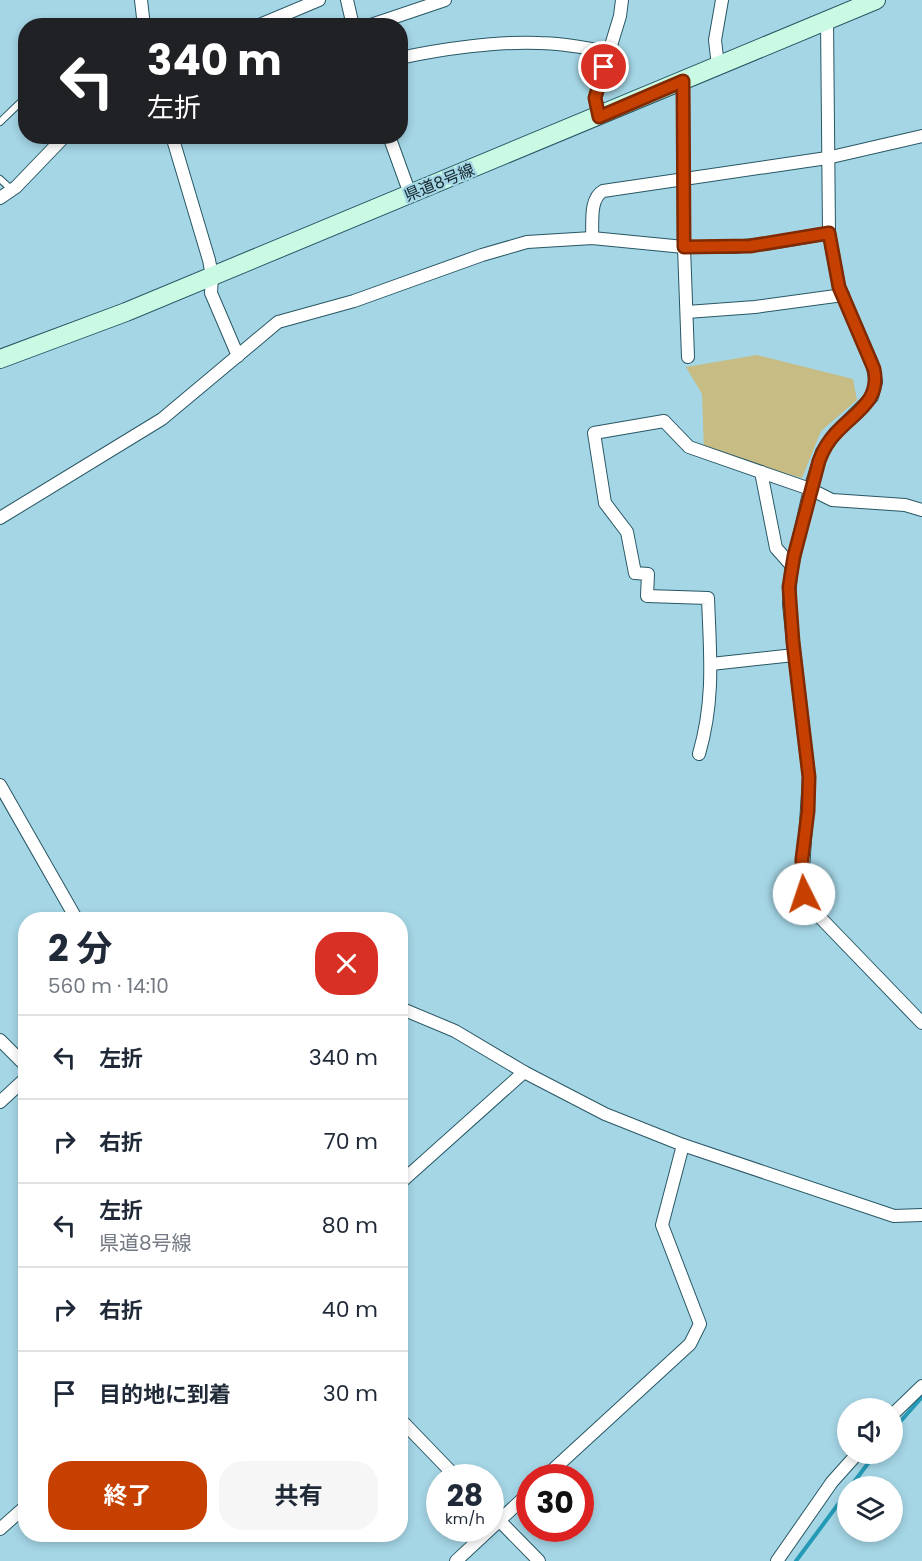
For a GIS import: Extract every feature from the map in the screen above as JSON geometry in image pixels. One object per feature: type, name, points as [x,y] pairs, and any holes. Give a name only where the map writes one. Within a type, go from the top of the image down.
[{"type":"main road","name":"県道8号線","points":[[0,359],[213,276],[876,0]]},
{"type":"street","points":[[141,0],[142,18]]},
{"type":"street","points":[[276,18],[319,0]]},
{"type":"street","points":[[347,0],[351,18]]},
{"type":"street","points":[[392,18],[445,0]]},
{"type":"street","points":[[599,117],[595,98],[620,16],[622,0]]},
{"type":"street","points":[[718,66],[715,40],[722,0]]},
{"type":"street","points":[[827,20],[829,233],[843,295],[872,363],[876,386],[869,400],[826,445],[810,489],[792,566],[789,604],[809,777],[802,886],[812,909],[922,1023]]},
{"type":"street","points":[[408,57],[519,43],[540,43],[609,52]]},
{"type":"street","points":[[683,81],[684,247],[688,357]]},
{"type":"street","points":[[592,238],[594,202],[599,193],[608,190],[827,158],[922,136]]},
{"type":"street","points":[[0,198],[12,190],[57,144]]},
{"type":"street","points":[[174,144],[213,276],[211,293],[238,356]]},
{"type":"street","points":[[391,144],[410,194]]},
{"type":"street","points":[[0,518],[162,419],[278,322],[354,301],[482,255],[527,242],[592,238],[684,247],[750,246],[829,233]]},
{"type":"street","points":[[687,312],[755,307],[843,295]]},
{"type":"street","points":[[699,754],[709,709],[711,664],[708,598],[647,596],[648,573],[636,573],[627,532],[605,503],[594,433],[664,421],[689,447],[810,489],[837,502],[905,505],[922,510]]},
{"type":"street","points":[[761,472],[776,548],[792,566]]},
{"type":"street","points":[[711,664],[794,655]]},
{"type":"street","points":[[0,785],[72,912]]},
{"type":"street","points":[[408,1011],[455,1031],[605,1114],[683,1145],[894,1216],[922,1215]]},
{"type":"street","points":[[0,1040],[18,1058]]},
{"type":"street","points":[[408,1176],[524,1071]]},
{"type":"street","points":[[0,1102],[18,1085]]},
{"type":"street","points":[[559,1464],[690,1344],[699,1324],[662,1225],[683,1145]]},
{"type":"street","points":[[903,1404],[922,1386]]},
{"type":"street","points":[[408,1427],[443,1464]]},
{"type":"street","points":[[777,1561],[832,1482],[848,1464]]},
{"type":"street","points":[[504,1516],[516,1505]]},
{"type":"street","points":[[0,1529],[18,1513]]},
{"type":"street","points":[[504,1524],[539,1561]]},
{"type":"street","points":[[456,1561],[476,1542]]},
{"type":"lane","points":[[0,122],[18,105]]},
{"type":"lane","points":[[0,178],[12,190]]},
{"type":"shaded area","points":[[757,355],[853,379],[857,400],[821,431],[802,478],[704,451],[702,394],[686,367]]},
{"type":"waterway","points":[[903,1419],[922,1397]]},
{"type":"waterway","points":[[858,1476],[868,1464]]},
{"type":"waterway","points":[[796,1561],[837,1506]]},
{"type":"route","points":[[604,67],[595,98],[599,117],[683,81],[684,247],[750,246],[829,233],[839,287],[874,369],[876,382],[873,394],[866,404],[835,433],[826,445],[819,461],[794,556],[789,587],[809,777],[808,811],[802,859],[804,894]]}]
